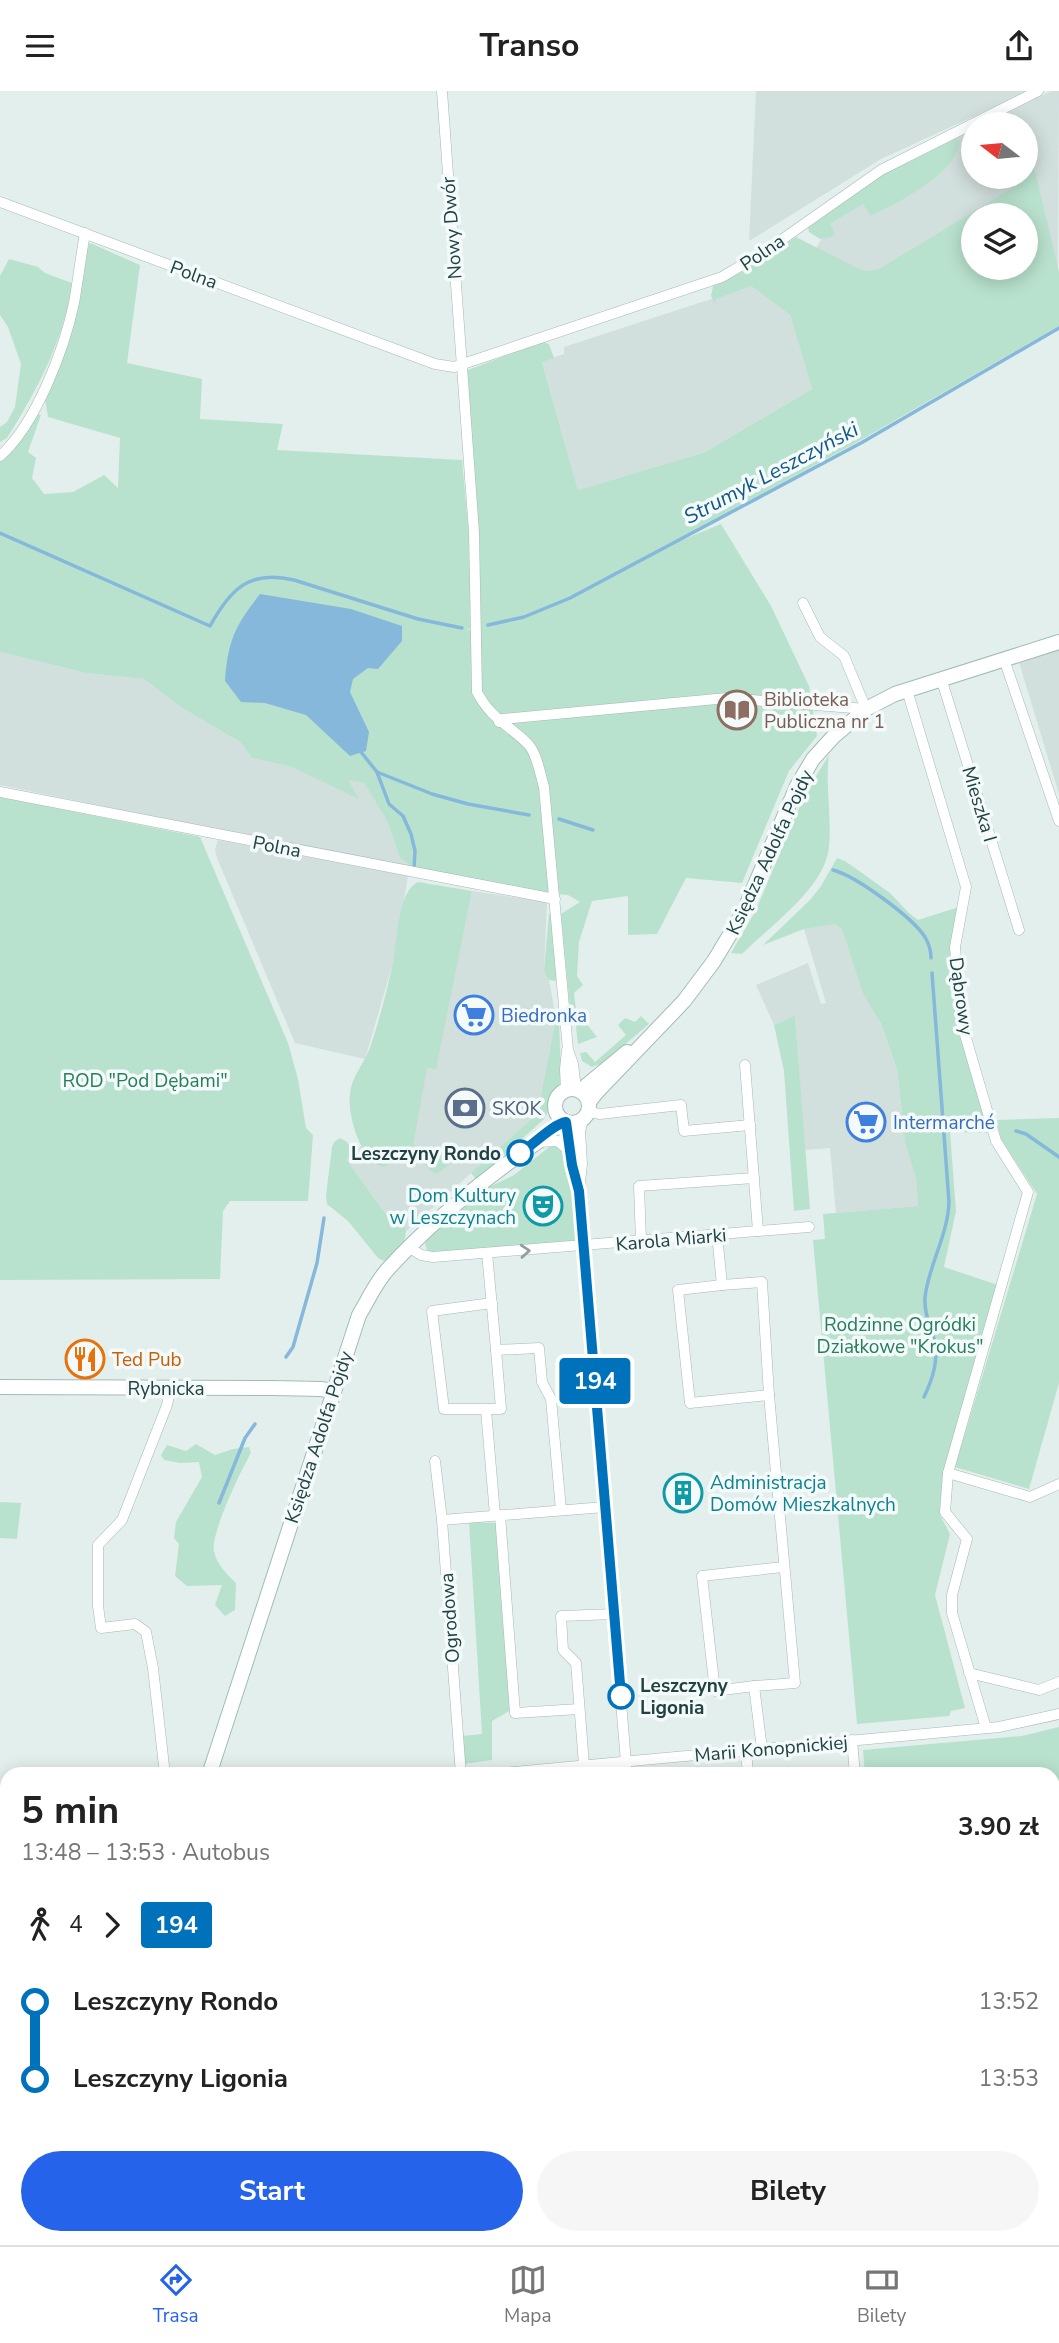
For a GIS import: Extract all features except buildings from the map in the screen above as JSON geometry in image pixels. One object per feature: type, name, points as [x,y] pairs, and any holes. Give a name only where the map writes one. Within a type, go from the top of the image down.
[{"type":"street","name":"Nowy Dwór","points":[[442,91],[463,365]]},
{"type":"street","name":"Polna","points":[[0,202],[448,367],[463,365],[729,273],[767,250],[881,170],[1038,91]]},
{"type":"street","points":[[0,456],[15,441],[30,418],[61,347],[74,300],[85,233]]},
{"type":"street","points":[[463,365],[474,532],[477,692],[484,706],[499,722],[530,746],[544,787],[568,1050],[580,1101],[582,1164],[579,1191]]},
{"type":"street","points":[[499,722],[503,719],[727,698],[866,709],[844,656],[820,637],[803,603]]},
{"type":"street","name":"Księdza Adolfa Pojdy","points":[[517,1156],[550,1119],[558,1096],[580,1101],[596,1093],[696,986],[730,937],[805,772],[833,737],[866,709],[907,690],[1059,642]]},
{"type":"street","points":[[1003,659],[1059,821]]},
{"type":"street","name":"Mieszka I","points":[[941,678],[1019,930]]},
{"type":"street","name":"Dąbrowy","points":[[907,690],[966,887],[955,947],[961,1021],[996,1141],[1028,1192],[948,1473],[944,1512],[967,1539],[952,1595],[952,1613],[969,1673]]},
{"type":"street","name":"Polna","points":[[0,792],[555,899]]},
{"type":"street","name":"Księdza Adolfa Pojdy","points":[[580,1101],[595,1079],[656,1030]]},
{"type":"street","points":[[555,1109],[559,1118],[575,1123],[580,1101],[565,1069],[568,1050]]},
{"type":"street","points":[[745,1065],[758,1231]]},
{"type":"street","points":[[574,1071],[585,1078],[595,1079]]},
{"type":"street","points":[[580,1101],[606,1114],[681,1105],[684,1131],[750,1125]]},
{"type":"street","points":[[566,1122],[579,1191],[626,1767]]},
{"type":"street","name":"Księdza Adolfa Pojdy","points":[[212,1767],[332,1391],[359,1315],[385,1272],[435,1224],[558,1124],[566,1122]]},
{"type":"street","points":[[538,1142],[558,1141],[571,1153]]},
{"type":"street","points":[[641,1241],[639,1186],[754,1178]]},
{"type":"street","name":"Karola Miarki","points":[[410,1248],[421,1255],[433,1257],[809,1227]]},
{"type":"street","points":[[718,1234],[722,1285]]},
{"type":"street","points":[[487,1254],[492,1303],[501,1409],[444,1409],[432,1311],[492,1303]]},
{"type":"street","points":[[769,1395],[690,1403],[678,1290],[762,1282],[783,1567],[795,1683],[715,1691],[702,1576],[783,1567]]},
{"type":"street","points":[[496,1350],[539,1348],[542,1382],[551,1399],[561,1510]]},
{"type":"street","name":"Rybnicka","points":[[0,1387],[332,1391]]},
{"type":"street","points":[[164,1767],[153,1668],[146,1632],[135,1624],[102,1628],[98,1606],[98,1545],[122,1520],[167,1405],[171,1387]]},
{"type":"street","points":[[486,1410],[515,1713],[579,1709]]},
{"type":"street","name":"Ogrodowa","points":[[435,1461],[460,1767]]},
{"type":"street","points":[[948,1473],[1030,1497],[1059,1485]]},
{"type":"street","points":[[442,1520],[605,1507]]},
{"type":"street","points":[[584,1765],[576,1663],[564,1650],[561,1616],[615,1614]]},
{"type":"street","points":[[969,1673],[1040,1690],[1059,1682]]},
{"type":"street","points":[[969,1673],[986,1728]]},
{"type":"street","points":[[754,1686],[762,1749]]},
{"type":"street","name":"Marii Konopnickiej","points":[[564,1767],[986,1728],[1020,1724],[1059,1714]]},
{"type":"street","points":[[852,1740],[854,1767]]},
{"type":"street","points":[[746,1750],[747,1767]]},
{"type":"shaded area","points":[[756,91],[1029,91],[983,112],[961,112],[961,122],[881,159],[749,241]]},
{"type":"shaded area","points":[[1051,91],[1059,91],[1058,272],[1038,184],[1038,112],[1007,112]]},
{"type":"shaded area","points":[[961,135],[961,189],[1018,189],[995,203],[961,203],[961,223],[878,273],[862,274],[816,249],[829,224],[863,204],[870,216],[951,160],[954,139]]},
{"type":"shaded area","points":[[751,286],[790,315],[812,389],[705,452],[578,490],[542,361],[564,354],[564,347]]},
{"type":"shaded area","points":[[1059,648],[1059,794],[1018,659]]},
{"type":"shaded area","points":[[0,652],[86,673],[144,679],[182,708],[240,742],[252,758],[364,783],[387,821],[400,858],[418,871],[0,785]]},
{"type":"shaded area","points":[[218,840],[408,876],[394,959],[365,1059],[295,1043],[217,858],[215,849]]},
{"type":"shaded area","points":[[472,891],[547,902],[544,971],[549,980],[556,1019],[537,1114],[402,1235],[346,1159],[372,1137],[426,1067],[435,1068]]},
{"type":"shaded area","points":[[842,921],[897,1069],[905,1142],[916,1179],[918,1206],[836,1213],[830,1148],[805,1150],[795,1017],[774,1025],[756,985],[808,963],[821,1004],[826,1003],[804,929]]},
{"type":"green space","points":[[954,139],[959,139],[957,151],[950,163],[939,175],[910,195],[870,216],[863,204],[830,224],[835,234],[831,237],[820,239],[809,232],[808,227],[812,223],[882,175]]},
{"type":"green space","points":[[1038,183],[1059,272],[1059,326],[854,444],[655,551],[721,524],[771,606],[809,686],[817,736],[789,771],[742,883],[686,878],[657,934],[628,935],[628,896],[592,901],[579,942],[577,976],[583,985],[574,993],[576,1010],[597,1037],[578,1044],[574,1009],[570,1008],[561,914],[580,902],[568,895],[517,890],[418,871],[400,858],[387,821],[364,783],[348,780],[359,799],[292,767],[252,758],[240,742],[182,708],[144,679],[86,673],[0,652],[0,461],[14,450],[36,414],[41,415],[28,452],[36,458],[32,478],[44,494],[73,492],[104,475],[118,488],[120,438],[48,417],[45,399],[77,313],[90,243],[140,265],[127,363],[202,379],[200,419],[283,424],[277,450],[462,460],[469,536],[471,627],[467,631],[482,624],[479,624],[465,375],[468,370],[542,342],[549,344],[554,358],[542,362],[578,490],[705,452],[812,389],[790,315],[751,286],[716,299],[715,304],[711,296],[713,286],[744,271],[796,237],[859,269],[879,269],[961,219],[961,280],[1038,280],[1038,203],[988,203],[1011,189],[1038,189]]},
{"type":"green space","points":[[9,259],[38,267],[45,273],[72,283],[63,325],[48,364],[7,438],[0,442],[0,427],[7,422],[15,407],[21,364],[8,327],[0,315],[0,276]]},
{"type":"green space","points":[[829,755],[830,836],[825,862],[818,877],[781,919],[742,954],[731,953],[755,912],[805,794]]},
{"type":"green space","name":"ROD \"Pod Dębami\"","points":[[0,797],[200,837],[288,1043],[298,1079],[306,1128],[313,1135],[308,1201],[230,1201],[223,1211],[220,1279],[0,1280]]},
{"type":"green space","name":"Rodzinne Ogródki Działkowe \"Krokus\"","points":[[837,858],[890,893],[918,920],[962,906],[955,999],[994,1133],[950,1132],[956,1211],[944,1267],[998,1285],[943,1471],[940,1515],[950,1534],[935,1595],[965,1708],[951,1711],[949,1716],[857,1724],[813,1240],[825,1239],[823,1214],[918,1206],[916,1179],[905,1142],[897,1069],[880,1022],[863,993],[842,929],[835,924],[804,929],[763,945],[810,900]]},
{"type":"green space","points":[[418,882],[472,891],[436,1069],[427,1068],[413,1145],[460,1155],[437,1174],[409,1151],[384,1167],[376,1164],[362,1148],[357,1137],[350,1103],[353,1082],[369,1050],[382,1006],[393,962],[402,906],[411,887]]},
{"type":"green space","points":[[549,913],[557,981],[549,980],[544,971]]},
{"type":"green space","points":[[641,1016],[649,1024],[603,1063],[592,1067],[582,1061],[580,1053],[586,1052],[595,1062],[626,1035],[618,1025],[625,1018],[635,1022]]},
{"type":"green space","points":[[795,1016],[810,1209],[794,1211],[784,1071],[774,1025]]},
{"type":"green space","points":[[556,1019],[559,1019],[561,1078],[547,1114],[477,1180],[471,1173],[537,1114]]},
{"type":"green space","points":[[1059,1118],[1059,1383],[1029,1489],[955,1467],[1037,1194],[1001,1139],[996,1120]]},
{"type":"green space","points":[[340,1138],[347,1142],[353,1153],[346,1159],[392,1222],[400,1217],[404,1224],[404,1242],[384,1261],[378,1258],[348,1221],[327,1204],[332,1147]]},
{"type":"green space","points":[[553,1144],[560,1145],[565,1154],[571,1177],[577,1241],[434,1253],[427,1250],[427,1240],[487,1188],[514,1175]]},
{"type":"green space","points":[[196,1444],[215,1455],[249,1447],[251,1453],[228,1502],[214,1543],[217,1560],[236,1583],[235,1610],[225,1616],[215,1605],[222,1585],[187,1586],[175,1576],[179,1544],[174,1538],[176,1522],[202,1477],[199,1462],[180,1463],[164,1460],[161,1455],[167,1445],[186,1451]]},
{"type":"green space","points":[[0,1502],[21,1503],[17,1539],[0,1538]]},
{"type":"green space","points":[[469,1522],[497,1523],[511,1710],[492,1721],[492,1760],[463,1764],[462,1736],[482,1734]]},
{"type":"green space","points":[[1059,1727],[1059,1767],[864,1767],[863,1750],[1022,1736]]},
{"type":"water","points":[[260,594],[351,609],[402,626],[402,641],[378,669],[368,668],[353,679],[350,692],[369,732],[366,751],[350,756],[306,715],[265,703],[241,702],[225,681],[234,634]]},
{"type":"waterway","name":"Strumyk Leszczyński","points":[[488,625],[524,617],[570,598],[861,443],[1059,328]]},
{"type":"waterway","name":"Strumyk Leszczyński","points":[[0,533],[210,626],[225,602],[243,585],[265,577],[278,577],[418,619],[462,628]]},
{"type":"waterway","points":[[361,752],[377,772],[389,804],[403,816],[415,851],[414,869]]},
{"type":"waterway","points":[[377,772],[432,794],[468,804],[529,815]]},
{"type":"waterway","points":[[559,819],[593,830]]},
{"type":"waterway","points":[[833,870],[869,889],[908,919],[925,937],[931,958]]},
{"type":"waterway","points":[[924,1397],[936,1354],[925,1297],[949,1202],[932,973]]},
{"type":"waterway","points":[[944,1121],[985,1128]]},
{"type":"waterway","points":[[1016,1131],[1026,1134],[1059,1157]]},
{"type":"waterway","points":[[286,1357],[293,1347],[317,1263],[324,1218]]},
{"type":"waterway","points":[[219,1503],[245,1438],[255,1424]]},
{"type":"bus line","name":"194","points":[[520,1153],[538,1142],[558,1124],[566,1122],[579,1191],[621,1696]]},
{"type":"place","name":"Biblioteka Publiczna nr 1","points":[[737,710]]},
{"type":"place","name":"Biedronka","points":[[474,1015]]},
{"type":"place","name":"SKOK","points":[[465,1108]]},
{"type":"place","name":"Intermarché","points":[[866,1122]]},
{"type":"place","name":"Leszczyny Rondo","points":[[520,1153]]},
{"type":"place","name":"Dom Kultury w Leszczynach","points":[[543,1206]]},
{"type":"place","name":"Ted Pub","points":[[85,1359]]},
{"type":"place","name":"Administracja Domów Mieszkalnych","points":[[683,1493]]},
{"type":"place","name":"Leszczyny Ligonia","points":[[621,1696]]}]
